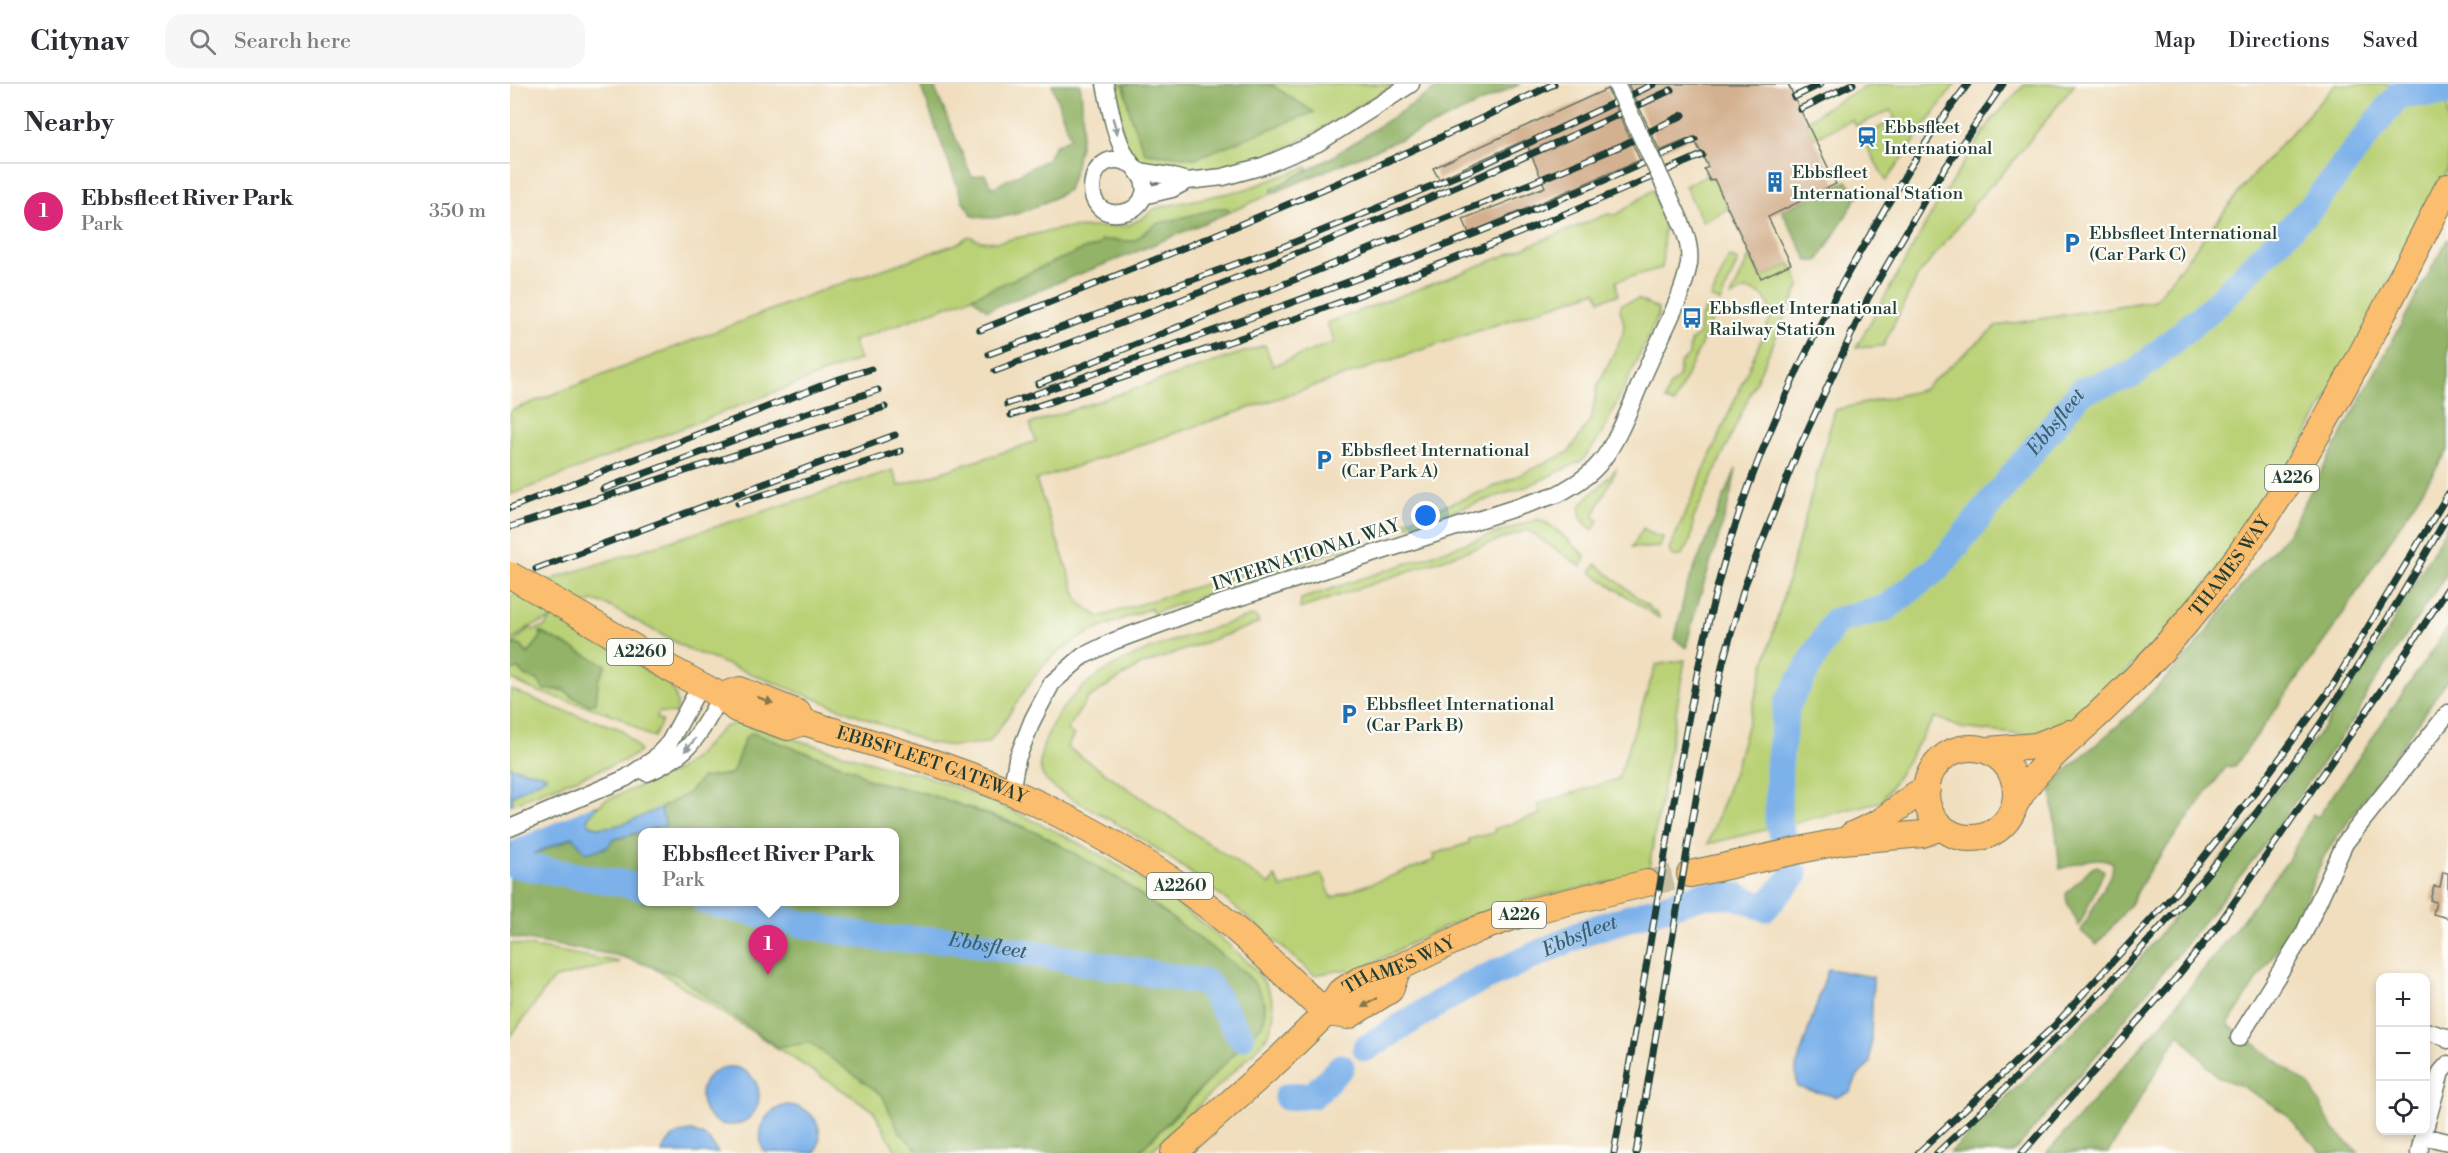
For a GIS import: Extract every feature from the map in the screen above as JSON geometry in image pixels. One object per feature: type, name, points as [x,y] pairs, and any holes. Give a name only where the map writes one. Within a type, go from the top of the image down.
[{"type":"main road","name":"THAMES WAY","points":[[2017,801],[2040,768],[2126,688],[2176,635],[2222,578],[2267,515],[2328,416],[2448,187]]},
{"type":"main road","name":"A2260","points":[[510,575],[711,691]]},
{"type":"main road","name":"EBBSFLEET GATEWAY","points":[[711,691],[736,709],[788,728],[804,722],[895,750],[1011,792],[1052,810],[1137,858],[1193,896],[1240,933],[1326,1013]]},
{"type":"main road","name":"THAMES WAY","points":[[1988,750],[2036,746],[2080,731]]},
{"type":"main road","points":[[1972,748],[1988,750],[2010,769],[2015,781],[2017,801],[2006,821],[1986,834],[1968,836],[1957,834],[1941,826],[1928,806],[1927,789],[1929,775],[1952,753],[1972,748]]},
{"type":"main road","points":[[1842,841],[1880,822],[1915,795],[1927,789]]},
{"type":"main road","points":[[1690,874],[1842,841],[1923,834],[1941,826]]},
{"type":"main road","name":"THAMES WAY","points":[[1174,1153],[1326,1013],[1348,1016],[1390,990],[1398,968],[1478,929],[1508,918],[1548,906],[1647,883]]},
{"type":"street","points":[[1105,84],[1121,145],[1135,168],[1144,182],[1143,196],[1135,207],[1121,213],[1106,211],[1093,198],[1092,179],[1100,166],[1119,160],[1135,168],[1187,182]]},
{"type":"street","points":[[1143,196],[1172,189],[1187,182],[1233,174],[1298,153],[1328,137],[1411,84]]},
{"type":"street","name":"INTERNATIONAL WAY","points":[[1011,792],[1017,759],[1033,719],[1052,683],[1083,656],[1114,641],[1185,615],[1558,494],[1594,469],[1611,446],[1627,413],[1677,298],[1689,263],[1685,234],[1616,84]]},
{"type":"street","points":[[626,778],[635,778],[661,767],[682,754],[697,738],[711,691]]},
{"type":"street","points":[[510,828],[626,778],[665,750],[711,691]]},
{"type":"street","points":[[2239,1038],[2304,933],[2345,843],[2448,713]]},
{"type":"street","points":[[2430,1032],[2446,1037],[2448,1040]]},
{"type":"street","points":[[2430,1108],[2440,1072],[2448,1064]]},
{"type":"street","points":[[2430,1133],[2448,1142]]},
{"type":"street","points":[[2419,1153],[2423,1135]]},
{"type":"green space","points":[[920,84],[933,84],[972,177],[985,174],[992,188],[1048,159],[1054,146],[1070,138],[1052,84],[1080,84],[1081,137],[1068,190],[1046,202],[1010,216],[985,218],[973,216],[963,202]]},
{"type":"green space","points":[[1110,84],[1124,84],[1131,118],[1313,112],[1270,84],[1394,84],[1343,117],[1287,147],[1259,159],[1229,167],[1199,171],[1153,167],[1135,158],[1126,141]]},
{"type":"green space","points":[[1124,84],[1270,84],[1314,112],[1196,158],[1145,153],[1131,118]]},
{"type":"green space","points":[[1443,84],[1520,84],[1429,127],[1271,194],[1272,189],[1329,159]]},
{"type":"green space","points":[[1871,84],[1955,84],[1886,181],[1867,147],[1870,133],[1895,119],[1891,110],[1856,126],[1852,120],[1814,138],[1806,122],[1829,106]]},
{"type":"green space","points":[[2025,84],[2075,84],[2010,165],[1972,205],[1971,210],[1918,276],[1883,346],[1856,348],[1936,206],[1991,121]]},
{"type":"green space","points":[[2336,84],[2448,84],[2448,168],[2363,332],[2288,469],[2195,600],[2077,722],[2033,734],[2014,734],[1961,728],[1935,717],[1882,801],[1708,844],[1736,766],[1835,410],[1922,390],[1997,326],[2155,300],[2252,176]]},
{"type":"green space","points":[[1307,167],[1309,170],[1272,189],[1271,194],[1230,212],[1227,208],[1220,208],[1153,226],[1134,241],[1102,240],[1098,246],[1084,249],[972,297],[853,341],[860,359],[510,495],[510,411],[817,292],[956,244],[969,236],[981,241],[997,242],[1065,228],[1126,226],[1156,208],[1243,190]]},
{"type":"green space","points":[[1706,175],[1710,180],[1714,179],[1728,209],[1703,222],[1685,186]]},
{"type":"green space","points":[[1847,181],[1859,194],[1818,261],[1808,261],[1782,211]]},
{"type":"green space","points":[[1653,190],[1664,226],[1662,268],[1616,281],[1618,295],[1600,300],[1596,291],[1036,480],[1079,602],[1099,617],[1343,541],[1347,548],[1153,613],[1151,608],[1079,639],[1053,656],[1042,667],[988,743],[953,746],[929,743],[690,650],[607,605],[593,601],[560,614],[661,680],[663,678],[675,694],[676,714],[659,712],[656,718],[662,721],[654,737],[645,734],[621,718],[537,691],[510,678],[510,671],[518,669],[525,676],[538,680],[545,690],[566,692],[592,704],[596,702],[598,681],[605,665],[540,632],[541,637],[528,654],[521,646],[514,644],[510,646],[530,628],[534,630],[544,627],[552,619],[529,627],[510,642],[510,596],[561,576],[893,470],[899,486],[1025,445],[1036,441],[1030,424],[1265,345],[1273,366],[1334,342],[1327,323],[1456,275],[1608,214],[1616,215]]},
{"type":"green space","points":[[1227,208],[1230,212],[1131,254],[987,310],[972,297],[1084,249],[1098,246],[1102,240],[1134,241],[1156,224]]},
{"type":"green space","points":[[2448,238],[2448,450],[2335,626],[2235,766],[2226,767],[2151,868],[2129,906],[2097,945],[2081,931],[2112,872],[2113,863],[2093,859],[2060,869],[2051,787],[2071,766],[2131,714],[2195,647],[2249,576],[2287,535]]},
{"type":"green space","points":[[1750,255],[1761,278],[1791,264],[1800,284],[1693,520],[1689,544],[1681,556],[1672,556],[1669,550],[1771,317],[1767,302],[1756,292],[1745,290],[1731,297]]},
{"type":"green space","points":[[1729,257],[1738,261],[1720,302],[1711,298]]},
{"type":"green space","points":[[1638,299],[1658,309],[1658,316],[1602,434],[1582,461],[1528,486],[1408,526],[1405,521],[1489,489],[1569,452],[1592,417],[1597,387],[1623,334],[1624,324],[1620,309],[1622,304]]},
{"type":"green space","points":[[1707,307],[1716,311],[1674,404],[1665,400],[1669,387],[1679,377],[1680,364],[1689,355],[1690,342],[1699,334],[1700,319]]},
{"type":"green space","points":[[1617,468],[1593,517],[1599,520],[1593,530],[1581,517],[1581,506]]},
{"type":"green space","points":[[1736,469],[1686,648],[1675,639],[1686,588]]},
{"type":"green space","points":[[1538,519],[1557,530],[1585,555],[1582,567],[1527,530],[1300,609],[1301,599]]},
{"type":"green space","points":[[2448,524],[2448,572],[2366,695],[2360,710],[2254,859],[2092,1060],[2013,1153],[1950,1153],[2110,996],[2298,764],[2383,640]]},
{"type":"green space","points":[[1643,528],[1654,535],[1663,537],[1660,547],[1632,547]]},
{"type":"green space","points":[[1596,564],[1659,615],[1659,618],[1591,572]]},
{"type":"green space","points":[[1251,616],[1256,617],[1259,623],[1139,666],[1088,698],[1067,730],[1074,735],[1067,747],[1270,885],[1275,877],[1282,888],[1321,874],[1331,898],[1435,860],[1434,854],[1469,843],[1469,839],[1494,833],[1494,829],[1541,814],[1538,804],[1618,779],[1656,665],[1685,660],[1648,874],[1552,894],[1482,913],[1418,939],[1352,976],[1348,969],[1314,975],[1238,909],[1185,868],[1129,831],[1053,787],[1043,776],[1040,767],[1043,745],[1047,736],[1061,710],[1081,688],[1133,656]]},
{"type":"green space","points":[[2448,627],[2448,679],[2324,856],[2297,919],[2228,1024],[2311,1087],[2333,1129],[2359,1153],[2322,1153],[2285,1113],[2242,1086],[2217,1077],[2179,1033],[2108,1153],[2047,1153],[2163,1022],[2287,862],[2313,814],[2318,817]]},
{"type":"green space","points":[[540,632],[606,665],[598,681],[596,702],[590,705],[563,689],[544,690],[538,680],[525,676],[518,669],[510,671],[510,646],[514,644],[521,646],[528,654],[541,637]]},
{"type":"green space","points":[[510,689],[555,708],[620,729],[640,752],[621,762],[530,796],[521,801],[522,805],[512,804],[513,795],[546,776],[510,767]]},
{"type":"green space","points":[[733,724],[743,724],[901,771],[915,772],[1032,820],[1107,859],[1178,905],[1225,942],[1252,967],[1271,996],[1274,1011],[1271,1028],[1261,1045],[1149,1153],[1138,1153],[1189,1102],[1265,1018],[1265,1003],[1243,971],[1120,880],[1023,826],[928,794],[869,780],[855,770],[752,733],[745,738],[733,773],[701,779],[690,792],[763,817],[674,828],[638,828],[638,906],[896,906],[1026,1153],[897,1153],[873,1110],[618,945],[510,864],[574,837],[589,815],[604,801],[678,770],[694,758],[723,728]]},
{"type":"green space","points":[[752,733],[855,770],[869,780],[928,794],[1039,833],[1120,880],[1243,971],[1262,996],[1265,1010],[1262,1025],[1138,1153],[920,1153],[899,1131],[882,1095],[810,1043],[777,1047],[677,975],[620,956],[510,937],[510,864],[574,837],[612,840],[638,833],[638,906],[899,906],[899,828],[655,828],[666,825],[660,808],[689,793],[701,778],[732,774],[745,738]]},
{"type":"green space","points":[[2098,866],[2104,871],[2079,926],[2067,902],[2066,894],[2091,868]]},
{"type":"green space","points":[[510,943],[620,962],[553,979],[510,1037]]},
{"type":"water","points":[[510,767],[546,777],[513,795],[512,804],[598,806],[587,819],[589,824],[597,827],[625,823],[660,808],[666,825],[655,828],[638,828],[638,833],[612,840],[608,847],[586,853],[573,837],[510,864]]},
{"type":"water","points":[[1828,969],[1873,977],[1870,1063],[1857,1077],[1850,1092],[1837,1097],[1797,1087],[1796,1068]]},
{"type":"water","points":[[730,1067],[741,1069],[754,1080],[759,1096],[757,1107],[746,1120],[730,1125],[719,1123],[706,1112],[701,1096],[703,1085],[714,1072]]},
{"type":"water","points":[[787,1105],[804,1110],[816,1121],[819,1136],[815,1153],[764,1152],[761,1144],[761,1129],[764,1122],[772,1112]]},
{"type":"water","points":[[692,1131],[708,1138],[718,1153],[662,1153],[673,1137]]},
{"type":"pier","points":[[520,802],[599,803],[510,842],[510,806]]},
{"type":"building","name":"Ebbsfleet International Station","points":[[1628,84],[1788,84],[1836,184],[1768,217],[1791,264],[1761,278],[1714,179],[1710,181],[1704,169],[1708,167],[1693,137],[1660,151]]},
{"type":"building","points":[[1607,89],[1640,160],[1469,233],[1463,219],[1545,187],[1525,140],[1439,179],[1433,168]]},
{"type":"building","points":[[2443,872],[2448,873],[2448,918],[2433,914],[2436,902],[2430,900],[2434,886],[2440,887]]},
{"type":"waterway","name":"Ebbsfleet","points":[[1782,833],[1778,821],[1779,765],[1787,704],[1835,621],[1886,608],[1939,567],[2081,391],[2132,375],[2211,309],[2314,204],[2399,94],[2448,93]]},
{"type":"waterway","name":"Ebbsfleet","points":[[510,864],[638,886]]},
{"type":"waterway","name":"Ebbsfleet","points":[[1366,1048],[1463,988],[1590,930],[1703,895],[1736,896],[1765,908],[1795,874]]},
{"type":"waterway","name":"Ebbsfleet","points":[[724,906],[811,926],[885,939],[953,940],[1207,983],[1241,1037]]},
{"type":"waterway","name":"Ebbsfleet","points":[[1287,1097],[1313,1095],[1341,1067]]},
{"type":"tunnel","points":[[1647,883],[1690,874]]},
{"type":"railway","points":[[980,330],[1269,212],[1412,150],[1554,84]]},
{"type":"railway","points":[[989,354],[1285,246],[1473,169],[1654,84]]},
{"type":"railway","points":[[1794,97],[1821,84]]},
{"type":"railway","points":[[1800,109],[1853,84]]},
{"type":"railway","points":[[1614,1153],[1680,763],[1707,628],[1737,519],[1769,434],[1827,312],[1905,176],[1968,84]]},
{"type":"railway","points":[[1636,1153],[1697,792],[1723,662],[1745,585],[1797,453],[1868,298],[1932,187],[2003,84]]},
{"type":"railway","points":[[995,371],[1336,238],[1504,166],[1671,90]]},
{"type":"railway","points":[[1038,384],[1623,145],[1683,115]]},
{"type":"railway","points":[[1007,404],[1354,280],[1526,213],[1695,140]]},
{"type":"railway","points":[[1011,415],[1360,295],[1508,237],[1702,155]]},
{"type":"railway","points":[[510,508],[836,380],[871,369]]},
{"type":"railway","points":[[603,489],[801,415],[878,390]]},
{"type":"railway","points":[[510,527],[885,407]]},
{"type":"railway","points":[[536,569],[895,435]]},
{"type":"railway","points":[[738,503],[901,451]]},
{"type":"railway","points":[[1918,1153],[2054,1026],[2176,892],[2256,791],[2333,685],[2448,494]]},
{"type":"railway","points":[[1937,1153],[2062,1032],[2142,948],[2218,861],[2307,744],[2403,593],[2448,515]]},
{"type":"railway","points":[[2022,1153],[2176,978],[2219,924],[2384,686],[2448,588]]},
{"type":"place","name":"Ebbsfleet International","points":[[1867,137]]},
{"type":"place","name":"Ebbsfleet International Station","points":[[1775,182]]},
{"type":"place","name":"Ebbsfleet International (Car Park C)","points":[[2072,243]]},
{"type":"place","name":"Ebbsfleet International Railway Station","points":[[1692,318]]},
{"type":"place","name":"Ebbsfleet International (Car Park A)","points":[[1324,460]]},
{"type":"place","name":"Ebbsfleet International (Car Park B)","points":[[1349,714]]},
{"type":"place","name":"Ebbsfleet River Park","points":[[768,975]]}]
